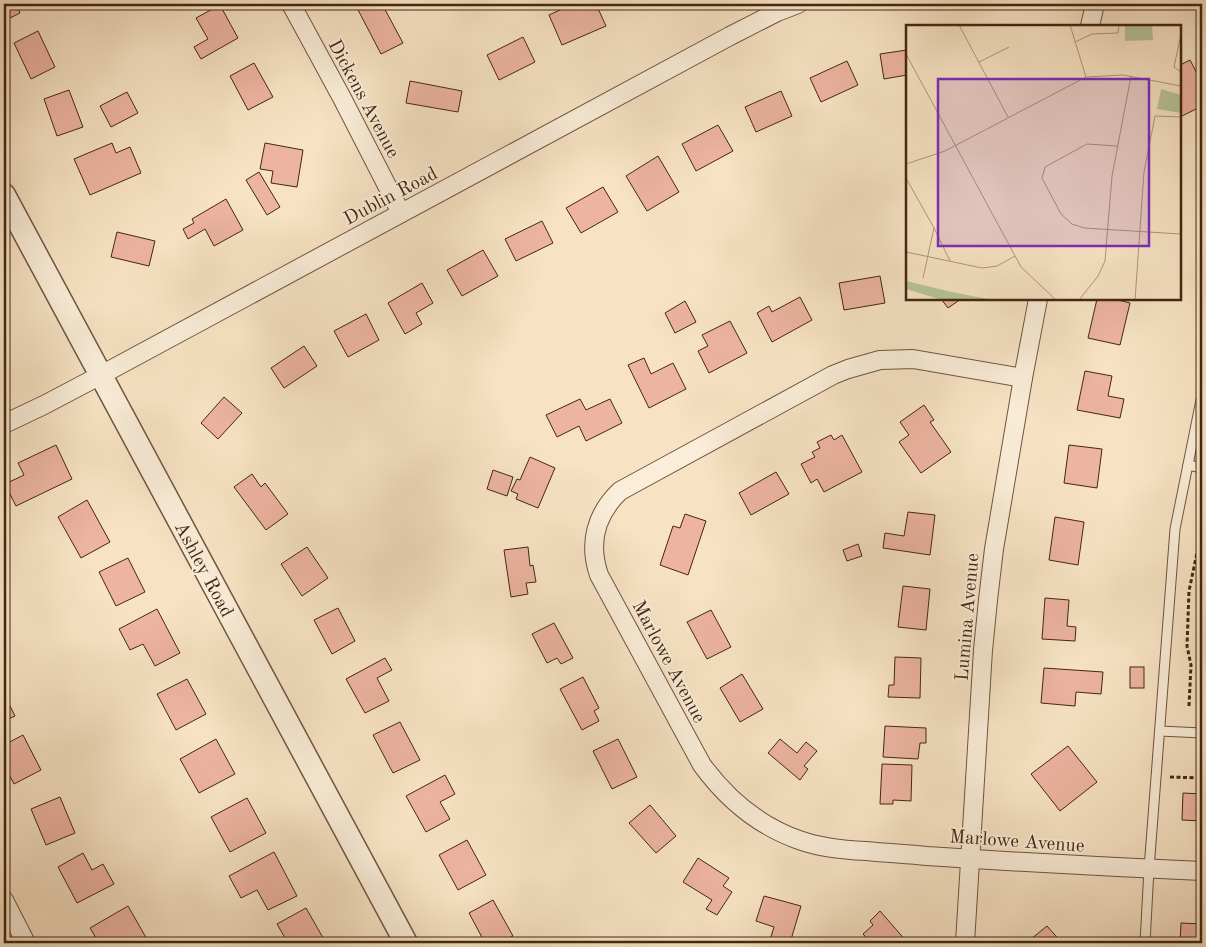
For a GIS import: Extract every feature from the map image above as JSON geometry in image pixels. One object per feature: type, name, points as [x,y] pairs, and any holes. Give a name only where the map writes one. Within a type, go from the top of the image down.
[{"type":"street","name":"Dickens Avenue","points":[[291,4],[401,213]]},
{"type":"street","name":"Dublin Road","points":[[4,424],[101,375],[730,36],[777,12],[798,4]]},
{"type":"street","points":[[1090,25],[1095,4]]},
{"type":"street","name":"Ashley Road","points":[[4,195],[406,943]]},
{"type":"street","name":"Lumina Avenue","points":[[965,943],[983,650],[988,600],[994,549],[1038,300]]},
{"type":"street","name":"Marlowe Avenue","points":[[1023,378],[913,359],[880,360],[833,375],[620,491],[611,499],[599,519],[594,541],[599,575],[702,765],[713,780],[738,805],[767,826],[799,840],[831,849],[970,859],[1202,871]]},
{"type":"street","points":[[4,900],[26,943]]},
{"type":"lane","points":[[1145,943],[1175,529],[1202,395]]},
{"type":"lane","points":[[1188,465],[1202,468]]},
{"type":"lane","points":[[1160,731],[1202,733]]},
{"type":"path","points":[[1189,706],[1191,665],[1187,646],[1189,591],[1202,529]]},
{"type":"path","points":[[1165,776],[1202,778]]},
{"type":"building","points":[[4,4],[16,4],[20,13],[4,21]]},
{"type":"building","points":[[361,4],[382,4],[403,43],[381,54],[356,6]]},
{"type":"building","points":[[573,4],[596,4],[606,26],[562,45],[549,15]]},
{"type":"building","points":[[220,5],[238,38],[201,59],[194,47],[208,39],[196,18]]},
{"type":"building","points":[[38,31],[55,67],[31,79],[14,43]]},
{"type":"building","points":[[523,37],[535,62],[499,80],[487,55]]},
{"type":"building","points":[[906,50],[906,75],[884,79],[880,54]]},
{"type":"building","points":[[1190,60],[1202,83],[1202,106],[1181,116],[1181,64]]},
{"type":"building","points":[[847,61],[858,85],[821,102],[810,78]]},
{"type":"building","points":[[254,63],[273,97],[248,110],[230,76]]},
{"type":"building","points":[[410,81],[462,91],[458,112],[406,103]]},
{"type":"building","points":[[69,90],[83,127],[57,136],[44,99]]},
{"type":"building","points":[[781,91],[792,116],[756,132],[745,107]]},
{"type":"building","points":[[127,92],[138,113],[111,127],[100,106]]},
{"type":"building","points":[[718,125],[733,151],[696,171],[682,144]]},
{"type":"building","points":[[112,143],[116,153],[130,147],[141,173],[90,195],[74,159]]},
{"type":"building","points":[[265,143],[303,150],[297,187],[271,183],[273,171],[260,169]]},
{"type":"building","points":[[658,156],[679,192],[647,211],[626,176]]},
{"type":"building","points":[[259,172],[280,207],[267,215],[246,180]]},
{"type":"building","points":[[603,187],[618,212],[581,233],[566,208]]},
{"type":"building","points":[[226,199],[243,230],[214,246],[205,229],[188,239],[183,229],[194,223],[192,219]]},
{"type":"building","points":[[542,221],[553,243],[516,261],[505,239]]},
{"type":"building","points":[[117,232],[155,241],[149,266],[111,257]]},
{"type":"building","points":[[483,250],[498,276],[462,296],[447,270]]},
{"type":"building","points":[[880,276],[885,303],[844,310],[839,283]]},
{"type":"building","points":[[422,283],[433,303],[416,313],[422,324],[405,334],[388,303]]},
{"type":"building","points":[[800,297],[812,320],[772,342],[757,313],[769,306],[772,312]]},
{"type":"building","points":[[942,300],[960,300],[948,308]]},
{"type":"building","points":[[1097,300],[1118,300],[1130,303],[1120,345],[1088,338]]},
{"type":"building","points":[[685,301],[696,322],[675,333],[665,313]]},
{"type":"building","points":[[366,314],[379,340],[348,357],[334,331]]},
{"type":"building","points":[[730,321],[747,353],[709,373],[698,351],[708,346],[702,335]]},
{"type":"building","points":[[304,346],[317,366],[284,388],[271,368]]},
{"type":"building","points":[[644,358],[651,374],[673,363],[686,389],[649,408],[628,365]]},
{"type":"building","points":[[1085,371],[1112,376],[1108,396],[1124,399],[1120,418],[1077,410]]},
{"type":"building","points":[[224,397],[242,413],[218,439],[201,423]]},
{"type":"building","points":[[580,399],[586,410],[610,399],[622,423],[586,441],[579,426],[557,437],[546,415]]},
{"type":"building","points":[[924,405],[934,420],[930,422],[951,452],[921,473],[899,442],[909,435],[900,422]]},
{"type":"building","points":[[831,435],[834,440],[842,435],[862,472],[824,492],[817,479],[811,483],[801,464],[815,457],[812,452],[820,448],[817,442]]},
{"type":"building","points":[[56,445],[72,479],[16,506],[5,484],[24,475],[18,463]]},
{"type":"building","points":[[1069,445],[1102,449],[1097,488],[1064,483]]},
{"type":"building","points":[[530,457],[555,468],[538,508],[516,499],[518,494],[511,491],[517,479],[520,480]]},
{"type":"building","points":[[493,470],[513,477],[507,496],[487,489]]},
{"type":"building","points":[[776,472],[789,494],[751,515],[739,493]]},
{"type":"building","points":[[252,474],[261,487],[265,483],[288,514],[266,530],[234,487]]},
{"type":"building","points":[[87,500],[110,542],[81,558],[58,517]]},
{"type":"building","points":[[908,512],[935,515],[930,555],[883,548],[885,533],[904,536]]},
{"type":"building","points":[[685,514],[706,521],[688,575],[660,565],[673,526],[680,528]]},
{"type":"building","points":[[1055,517],[1084,522],[1078,565],[1049,560]]},
{"type":"building","points":[[858,544],[862,556],[847,561],[843,550]]},
{"type":"building","points":[[307,547],[328,578],[302,596],[281,564]]},
{"type":"building","points":[[528,547],[530,566],[533,565],[536,582],[526,583],[528,594],[511,597],[504,550]]},
{"type":"building","points":[[128,558],[145,592],[116,606],[99,572]]},
{"type":"building","points":[[903,586],[930,589],[926,630],[898,627]]},
{"type":"building","points":[[1202,589],[1202,614],[1201,614]]},
{"type":"building","points":[[1045,598],[1069,600],[1067,626],[1076,627],[1075,641],[1042,639]]},
{"type":"building","points":[[338,608],[355,641],[332,654],[314,620]]},
{"type":"building","points":[[157,609],[180,653],[155,666],[143,644],[130,650],[119,629]]},
{"type":"building","points":[[711,610],[731,647],[707,659],[687,622]]},
{"type":"building","points":[[1201,614],[1202,639],[1200,639]]},
{"type":"building","points":[[554,623],[573,658],[561,664],[557,658],[547,663],[532,634]]},
{"type":"building","points":[[895,657],[921,658],[920,698],[888,697],[889,685],[894,685]]},
{"type":"building","points":[[385,658],[392,670],[377,678],[389,701],[365,713],[346,679]]},
{"type":"building","points":[[1130,667],[1144,667],[1144,688],[1130,688]]},
{"type":"building","points":[[1044,668],[1103,672],[1101,694],[1076,692],[1075,706],[1041,703]]},
{"type":"building","points":[[742,674],[763,709],[740,722],[720,688]]},
{"type":"building","points":[[583,677],[599,708],[594,711],[599,721],[582,730],[560,689]]},
{"type":"building","points":[[187,679],[206,714],[176,730],[157,694]]},
{"type":"building","points":[[4,694],[15,716],[4,721]]},
{"type":"building","points":[[400,722],[420,760],[393,773],[373,735]]},
{"type":"building","points":[[885,726],[926,728],[926,743],[920,743],[918,759],[883,757]]},
{"type":"building","points":[[23,735],[41,770],[14,784],[4,765],[4,745]]},
{"type":"building","points":[[216,739],[235,774],[199,793],[180,759]]},
{"type":"building","points":[[618,739],[637,777],[612,789],[593,751]]},
{"type":"building","points":[[780,739],[797,753],[806,742],[817,751],[804,766],[808,769],[800,780],[768,753]]},
{"type":"building","points":[[1068,746],[1097,782],[1060,811],[1031,774]]},
{"type":"building","points":[[882,764],[912,765],[911,801],[893,800],[893,804],[880,804]]},
{"type":"building","points":[[445,775],[455,794],[440,802],[450,819],[426,832],[406,796]]},
{"type":"building","points":[[1183,793],[1202,794],[1202,821],[1182,820]]},
{"type":"building","points":[[60,797],[75,833],[46,845],[31,809]]},
{"type":"building","points":[[247,798],[266,833],[230,852],[211,817]]},
{"type":"building","points":[[650,805],[676,836],[656,853],[629,823]]},
{"type":"building","points":[[467,840],[486,875],[458,890],[439,855]]},
{"type":"building","points":[[274,852],[297,896],[268,910],[257,890],[241,898],[229,876]]},
{"type":"building","points":[[83,853],[92,870],[103,864],[114,884],[77,903],[58,867]]},
{"type":"building","points":[[698,858],[729,878],[723,886],[732,892],[717,915],[706,909],[712,900],[683,882]]},
{"type":"building","points":[[764,896],[801,906],[790,943],[769,943],[774,927],[756,921]]},
{"type":"building","points":[[493,900],[513,936],[499,943],[485,943],[469,913]]},
{"type":"building","points":[[128,906],[148,941],[144,943],[99,943],[90,928]]},
{"type":"building","points":[[306,908],[326,943],[288,943],[277,924]]},
{"type":"building","points":[[880,911],[906,943],[871,943],[863,934],[873,925],[870,921]]},
{"type":"building","points":[[1181,923],[1202,924],[1202,943],[1180,943]]},
{"type":"building","points":[[1047,926],[1062,943],[1026,943]]}]
